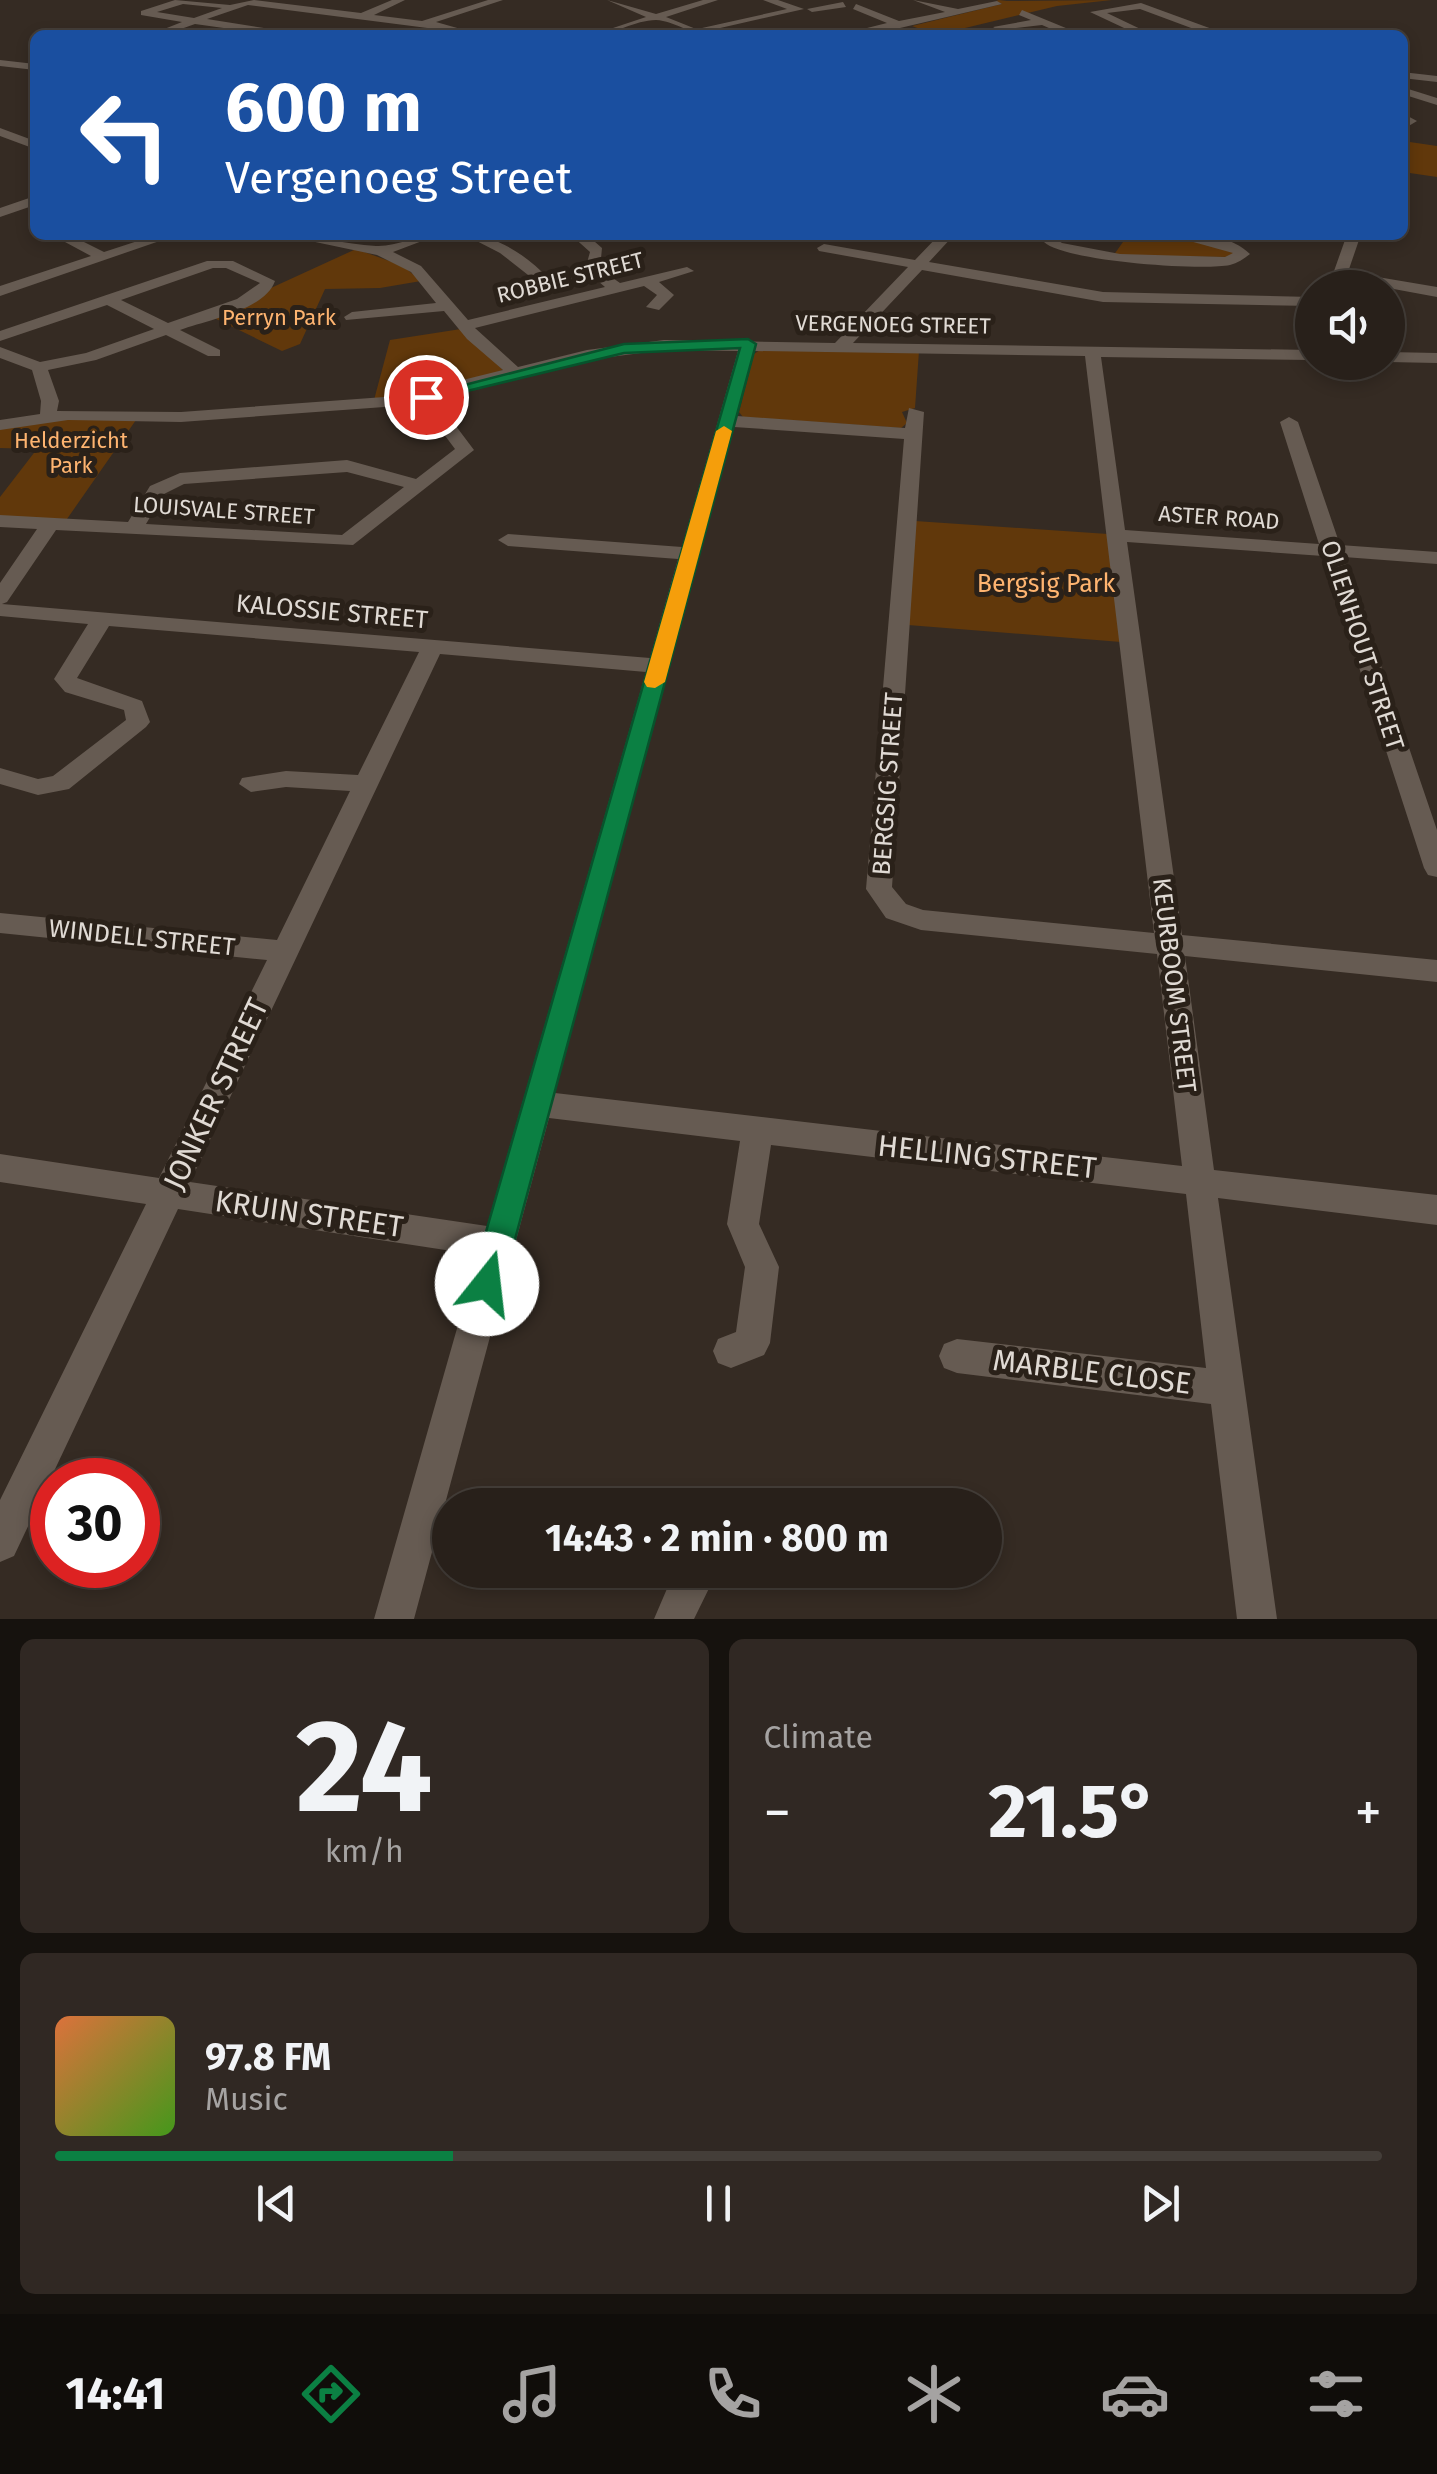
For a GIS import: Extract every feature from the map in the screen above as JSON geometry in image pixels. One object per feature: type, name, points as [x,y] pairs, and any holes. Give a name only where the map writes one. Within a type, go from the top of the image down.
[{"type":"street","points":[[296,8],[316,0]]},
{"type":"street","points":[[366,17],[400,0]]},
{"type":"street","points":[[366,17],[408,0]]},
{"type":"street","points":[[405,30],[498,0]]},
{"type":"street","points":[[611,0],[684,30]]},
{"type":"street","points":[[657,0],[674,4]]},
{"type":"street","points":[[614,30],[713,0]]},
{"type":"street","points":[[712,30],[799,9],[768,0]]},
{"type":"street","points":[[918,0],[962,14]]},
{"type":"street","points":[[230,6],[182,1],[144,13],[257,30]]},
{"type":"street","points":[[167,30],[250,2],[451,30]]},
{"type":"street","points":[[869,30],[962,14],[992,2]]},
{"type":"street","points":[[812,9],[840,3],[914,30]]},
{"type":"street","points":[[1136,30],[1095,12],[1145,7],[1206,30]]},
{"type":"street","points":[[728,24],[721,20],[755,9],[778,14]]},
{"type":"street","points":[[1022,13],[1062,30]]},
{"type":"street","points":[[656,18],[699,30]]},
{"type":"street","points":[[746,20],[768,28],[759,30]]},
{"type":"street","points":[[998,27],[1044,22]]},
{"type":"street","points":[[0,63],[30,66]]},
{"type":"street","points":[[1408,76],[1437,80]]},
{"type":"street","points":[[1408,92],[1437,102]]},
{"type":"street","points":[[0,132],[30,142]]},
{"type":"street","points":[[0,213],[30,205]]},
{"type":"street","points":[[70,240],[104,256]]},
{"type":"street","points":[[74,242],[81,240]]},
{"type":"street","points":[[0,291],[154,240]]},
{"type":"street","points":[[347,240],[416,269],[464,326],[517,374]]},
{"type":"street","points":[[381,252],[416,240]]},
{"type":"street","points":[[483,240],[504,250],[542,278]]},
{"type":"street","points":[[584,240],[598,251],[592,270],[617,288]]},
{"type":"street","points":[[842,346],[942,240]]},
{"type":"street","points":[[1052,240],[1058,247],[1120,258],[1227,261],[1244,254],[1232,245],[1204,240]]},
{"type":"street","points":[[1341,270],[1352,240]]},
{"type":"street","points":[[824,248],[1102,297],[1295,301]]},
{"type":"street","points":[[0,336],[212,264],[228,264],[268,281],[268,286],[248,299],[90,358],[39,368],[0,352]]},
{"type":"street","points":[[0,271],[23,284]]},
{"type":"street","name":"ROBBIE STREET","points":[[464,326],[687,271]]},
{"type":"street","points":[[646,281],[666,296],[654,308]]},
{"type":"street","points":[[1405,289],[1437,292]]},
{"type":"street","points":[[108,299],[214,353]]},
{"type":"street","points":[[352,318],[447,306]]},
{"type":"street","points":[[394,1619],[748,344]]},
{"type":"street","name":"VERGENOEG STREET","points":[[0,425],[48,417],[194,416],[426,397],[624,349],[748,344],[1295,355]]},
{"type":"street","name":"KEURBOOM STREET","points":[[1092,351],[1257,1619]]},
{"type":"street","points":[[1405,357],[1437,358]]},
{"type":"street","points":[[39,368],[50,401],[48,417]]},
{"type":"street","name":"LOUISVALE STREET","points":[[0,521],[340,542],[362,533],[466,448],[426,397]]},
{"type":"street","name":"BERGSIG STREET","points":[[727,421],[914,423],[881,895],[896,911],[912,918],[1170,944]]},
{"type":"street","name":"OLIENHOUT STREET","points":[[1289,422],[1331,551],[1426,801],[1437,868]]},
{"type":"street","points":[[134,528],[157,490],[180,479],[347,466],[422,486]]},
{"type":"street","points":[[0,598],[52,522]]},
{"type":"street","name":"ASTER ROAD","points":[[1116,535],[1437,558]]},
{"type":"street","points":[[508,540],[690,554]]},
{"type":"street","name":"KALOSSIE STREET","points":[[0,610],[659,666]]},
{"type":"street","points":[[0,776],[38,787],[60,783],[138,722],[134,706],[66,682],[102,619]]},
{"type":"street","name":"JONKER STREET","points":[[0,1542],[432,647]]},
{"type":"street","points":[[251,784],[286,779],[364,784]]},
{"type":"street","name":"WINDELL STREET","points":[[0,923],[284,951]]},
{"type":"street","points":[[1170,944],[1437,971]]},
{"type":"street","name":"HELLING STREET","points":[[537,1104],[1437,1210]]},
{"type":"street","points":[[731,1351],[752,1342],[762,1268],[743,1224],[757,1130]]},
{"type":"street","name":"KRUIN STREET","points":[[0,1168],[499,1243]]},
{"type":"street","name":"MARBLE CLOSE","points":[[957,1356],[1227,1388]]},
{"type":"street","points":[[674,1619],[687,1588]]},
{"type":"green space","points":[[1112,0],[1057,6],[957,30],[923,30],[912,26],[1002,4],[996,1]]},
{"type":"green space","points":[[1408,142],[1437,146],[1437,177],[1408,173]]},
{"type":"green space","points":[[1124,240],[1195,240],[1235,249],[1235,257],[1113,256]]},
{"type":"green space","name":"Perryn Park","points":[[356,249],[403,266],[421,281],[380,288],[325,289],[300,344],[282,351],[210,316]]},
{"type":"green space","points":[[461,329],[503,370],[449,388],[374,400],[390,340]]},
{"type":"green space","points":[[760,350],[919,351],[915,408],[902,412],[907,423],[901,428],[743,417],[739,412],[754,354]]},
{"type":"green space","name":"Helderzicht Park","points":[[68,419],[136,420],[67,519],[0,517],[0,497],[37,449],[0,448],[0,428]]},
{"type":"green space","name":"Bergsig Park","points":[[915,521],[1108,534],[1121,642],[908,625]]},
{"type":"slow traffic","points":[[655,682],[724,431]]},
{"type":"route","points":[[426,397],[624,349],[748,344],[487,1284]]}]
